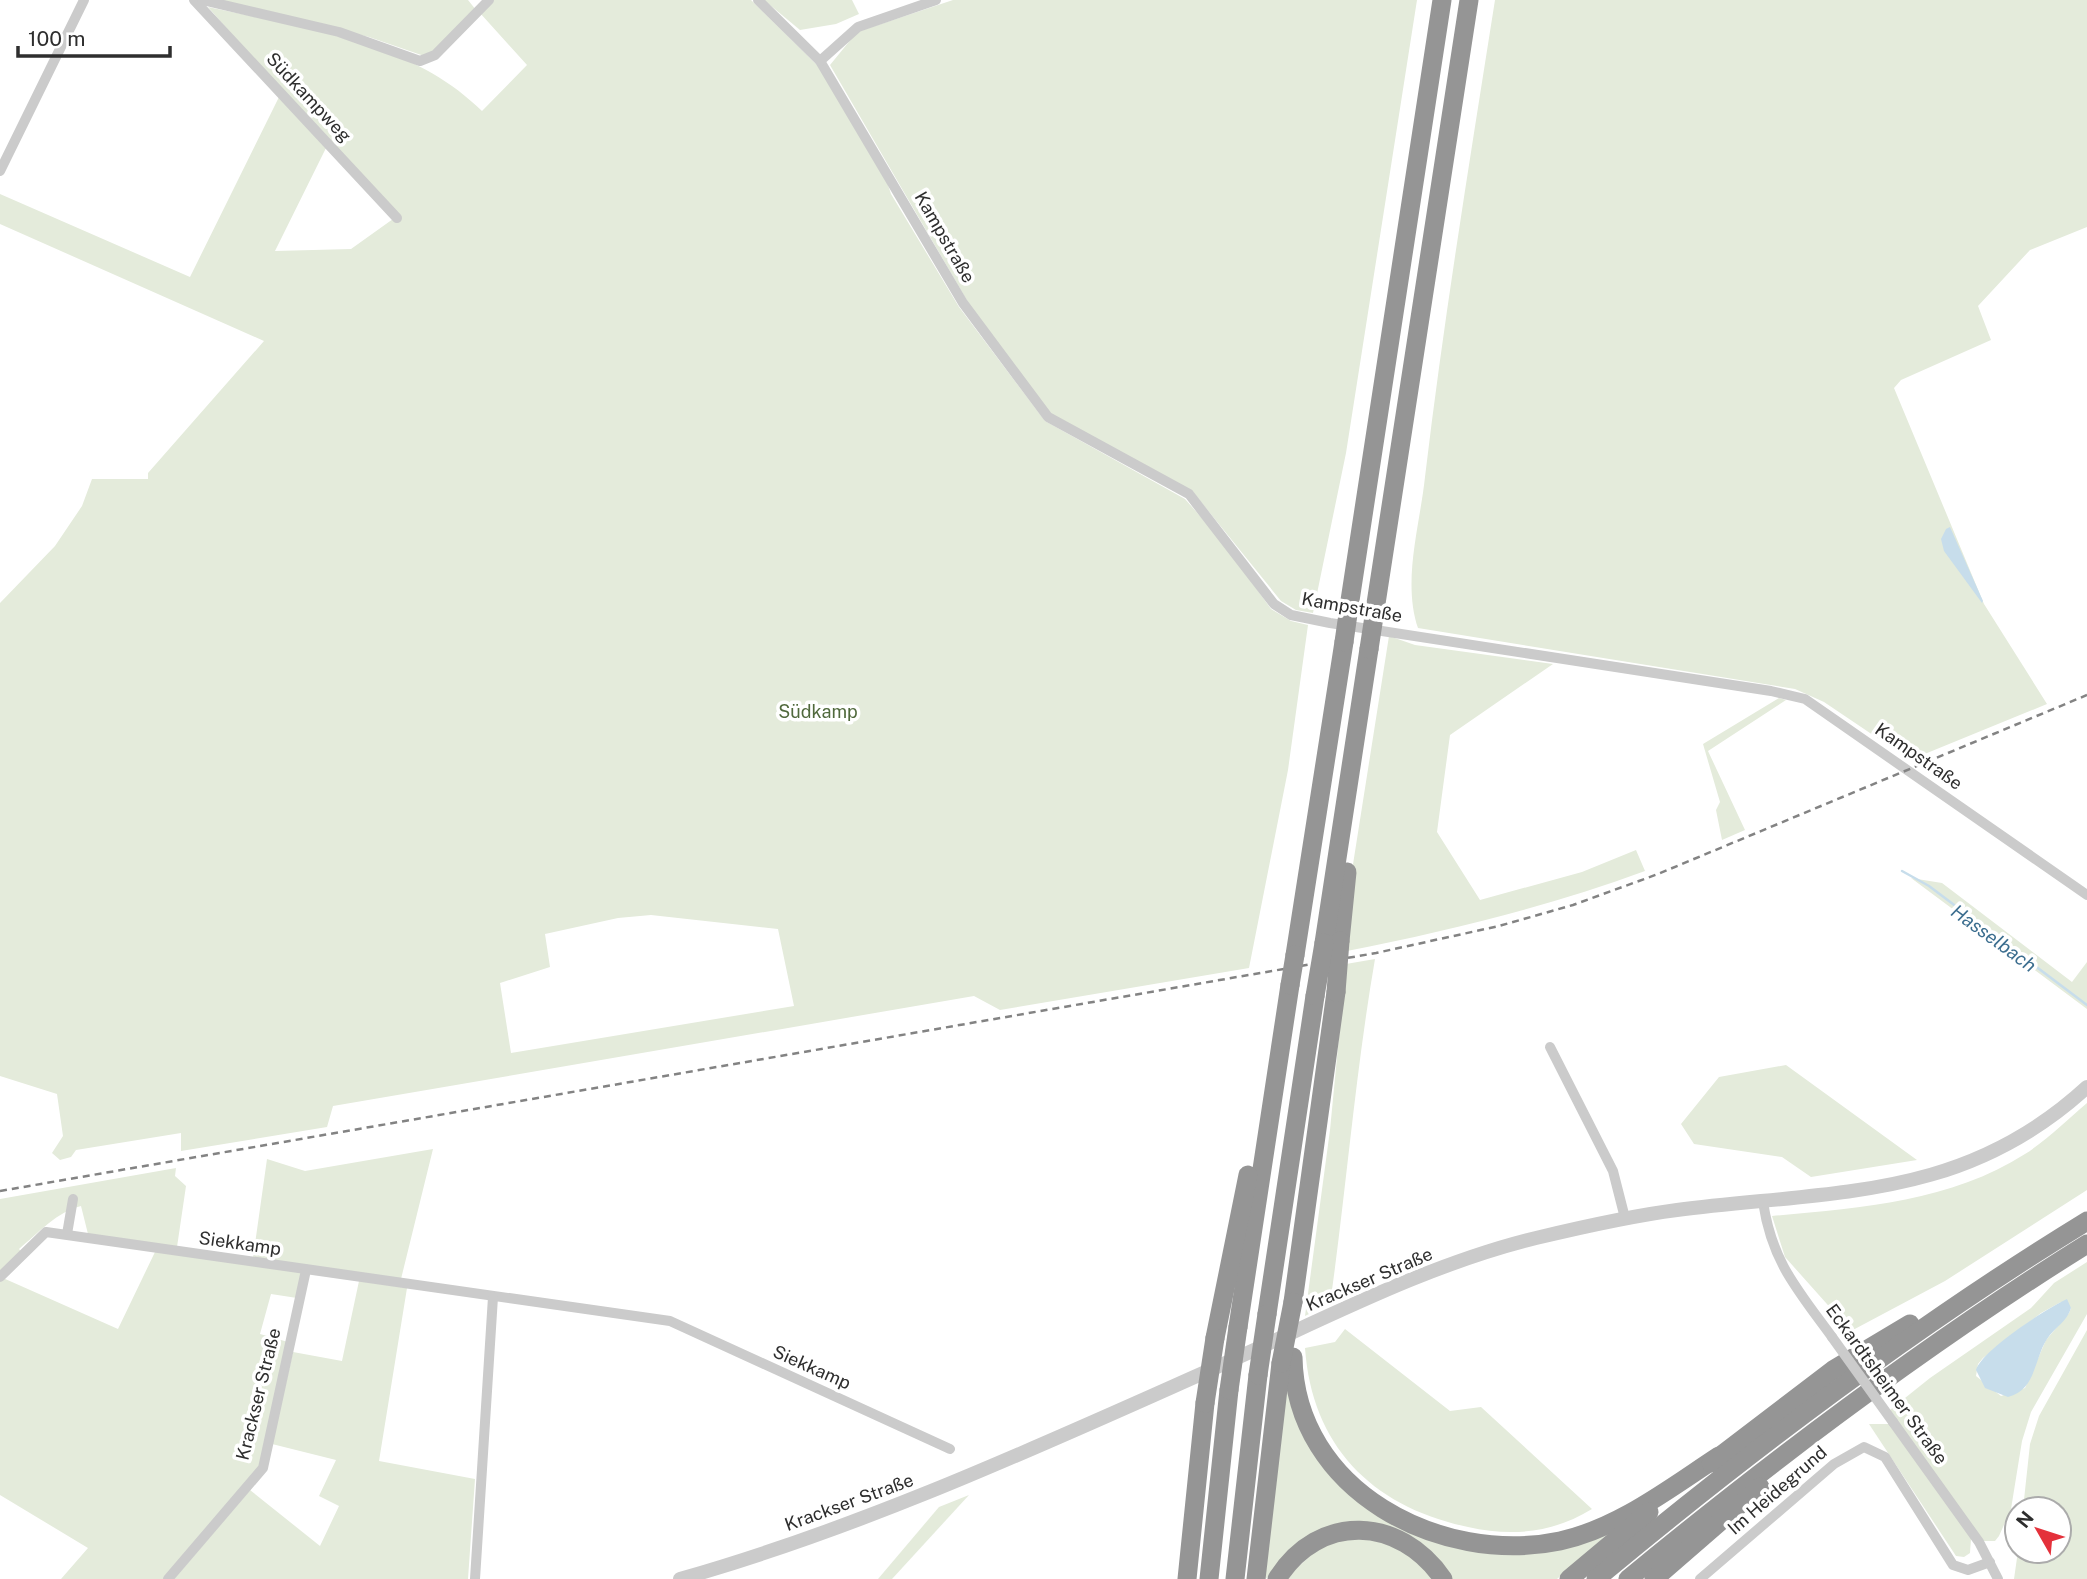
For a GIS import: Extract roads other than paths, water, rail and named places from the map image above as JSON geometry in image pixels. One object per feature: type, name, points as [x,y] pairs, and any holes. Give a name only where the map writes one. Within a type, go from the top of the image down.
[{"type":"highway","points":[[1209,1579],[1238,1327],[1442,0]]},
{"type":"highway","points":[[1256,1579],[1336,992],[1332,942],[1348,791],[1469,0]]},
{"type":"highway","points":[[1235,1579],[1258,1375],[1315,996],[1332,942]]},
{"type":"highway","points":[[1177,1579],[1215,1338],[1264,1085],[1278,1064]]},
{"type":"highway","points":[[1596,1579],[1684,1506],[1849,1378],[2087,1221]]},
{"type":"highway","points":[[1629,1579],[1758,1472],[1876,1385],[2087,1244]]},
{"type":"highway","points":[[1569,1579],[1719,1456],[1854,1356],[1918,1320],[1971,1296]]},
{"type":"highway","points":[[1287,1360],[1311,1428],[1344,1477],[1389,1514],[1456,1541],[1500,1547],[1563,1540],[1599,1528],[1632,1512],[1719,1456]]},
{"type":"highway","points":[[1654,1579],[1876,1385]]},
{"type":"highway","points":[[1187,1579],[1198,1452]]},
{"type":"highway","points":[[1277,1579],[1288,1564],[1316,1539],[1368,1530],[1411,1545],[1443,1579]]},
{"type":"street","points":[[0,171],[84,0]]},
{"type":"street","name":"Südkampweg","points":[[194,0],[397,218]]},
{"type":"street","points":[[202,0],[339,32],[420,61],[435,55],[489,0]]},
{"type":"street","name":"Kampstraße","points":[[758,0],[820,61],[962,303],[1048,417],[1189,494],[1273,604],[1291,615],[1330,623],[1771,691],[1804,699],[2087,895]]},
{"type":"street","points":[[820,61],[858,27],[936,0]]},
{"type":"street","points":[[1550,1047],[1613,1171],[1625,1218]]},
{"type":"street","name":"Krackser Straße","points":[[680,1579],[854,1522],[981,1472],[1397,1286],[1458,1262],[1533,1239],[1625,1218],[1893,1186],[1988,1156],[2040,1127],[2087,1087]]},
{"type":"street","points":[[67,1234],[73,1199]]},
{"type":"street","name":"Eckardtsheimer Straße","points":[[1763,1202],[1774,1250],[1786,1274],[1893,1422],[1990,1562],[1998,1579]]},
{"type":"street","name":"Siekkamp","points":[[0,1277],[46,1232],[670,1321],[950,1448]]},
{"type":"street","name":"Krackser Straße","points":[[168,1579],[263,1468],[306,1270]]},
{"type":"street","points":[[475,1579],[493,1297]]},
{"type":"street","name":"Im Heidegrund","points":[[1700,1579],[1834,1464],[1864,1447],[1885,1457],[1953,1565],[1968,1570],[1990,1562]]},
{"type":"water","points":[[1950,527],[1982,603],[1944,551],[1941,539]]},
{"type":"water","points":[[2067,1299],[2071,1308],[2069,1313],[2047,1339],[2024,1388],[2008,1397],[1985,1388],[1976,1370],[1990,1352],[2016,1330]]},
{"type":"waterway","name":"Hasselbach","points":[[1902,871],[1929,886],[2087,1005]]},
{"type":"railway","points":[[0,1191],[1376,953],[1499,926],[1573,905],[1658,874],[2087,695]]},
{"type":"park label","name":"Südkamp","points":[[818,711]]}]
